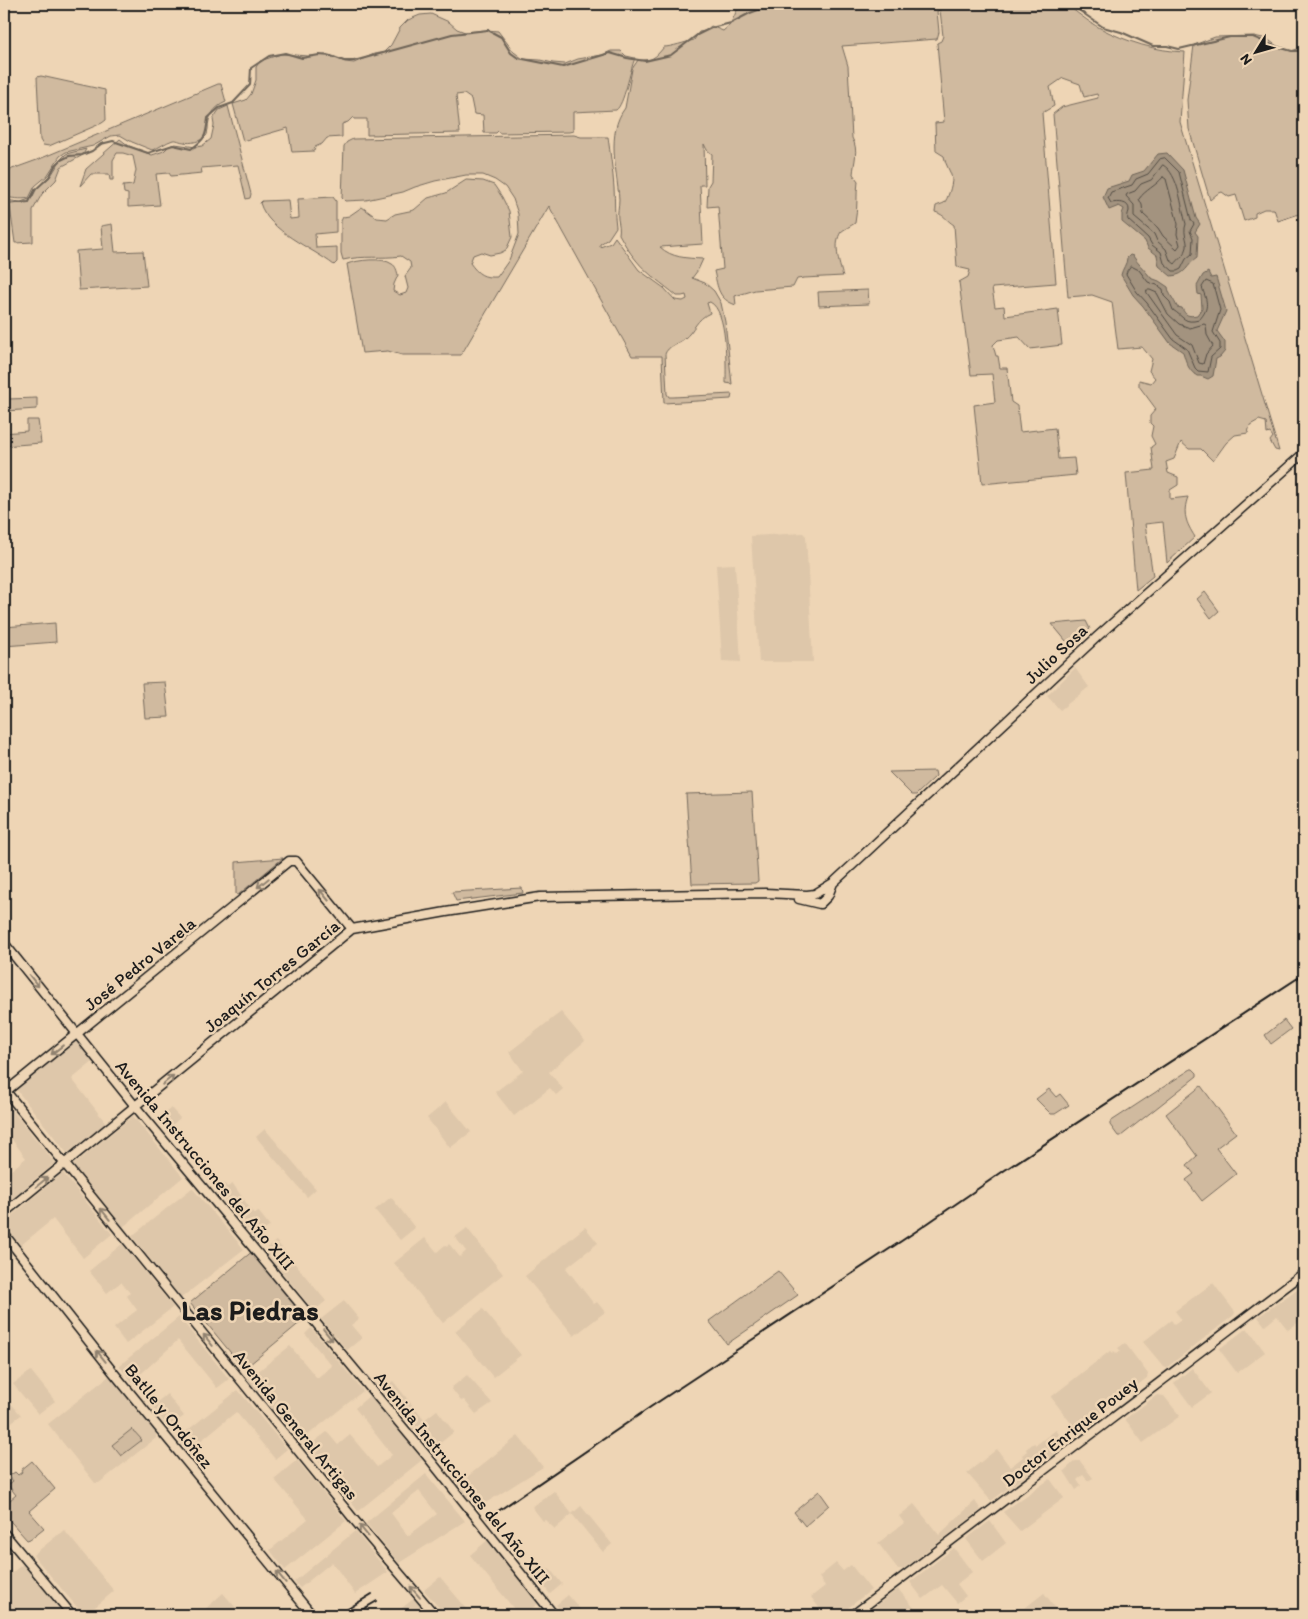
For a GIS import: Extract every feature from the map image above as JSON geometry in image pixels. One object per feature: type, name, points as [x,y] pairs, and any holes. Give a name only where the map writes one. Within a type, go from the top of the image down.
[{"type":"street","name":"Julio Sosa","points":[[833,883],[1092,641],[1304,453]]},
{"type":"street","name":"José Pedro Varela","points":[[4,1091],[78,1034],[289,861],[296,861],[352,930]]},
{"type":"street","name":"Joaquín Torres García","points":[[4,1213],[352,930],[540,897],[765,893],[806,895],[815,894],[833,883]]},
{"type":"street","name":"Joaquín Torres García","points":[[765,893],[820,904],[828,896],[833,883]]},
{"type":"street","name":"Avenida Instrucciones del Año XIII","points":[[4,943],[135,1106],[431,1461],[554,1615]]},
{"type":"street","name":"Avenida General Artigas","points":[[4,1091],[367,1536],[434,1615]]},
{"type":"street","name":"Batlle y Ordóñez","points":[[4,1234],[312,1615]]},
{"type":"street","name":"Doctor Enrique Pouey","points":[[853,1615],[1304,1273]]},
{"type":"street","points":[[4,1533],[72,1615]]},
{"type":"shaded area","points":[[754,4],[1065,4],[1096,26],[1121,38],[1152,48],[1185,52],[1180,122],[1279,451],[1275,450],[1270,441],[1273,437],[1270,433],[1267,434],[1266,422],[1259,420],[1250,425],[1248,433],[1235,435],[1226,443],[1213,461],[1201,449],[1189,449],[1181,442],[1174,459],[1166,462],[1168,473],[1178,477],[1178,485],[1170,490],[1170,499],[1188,497],[1185,513],[1189,527],[1195,537],[1167,563],[1163,522],[1145,524],[1153,576],[1136,590],[1126,473],[1154,470],[1151,447],[1155,444],[1151,436],[1153,426],[1150,423],[1150,416],[1156,409],[1139,386],[1139,380],[1151,383],[1155,378],[1149,371],[1152,359],[1142,347],[1118,349],[1112,302],[1092,295],[1068,297],[1053,114],[1062,107],[1098,98],[1097,94],[1084,97],[1080,84],[1063,78],[1050,87],[1054,106],[1042,113],[1056,283],[992,288],[995,307],[1004,306],[1005,316],[1058,309],[1062,345],[1030,349],[1019,337],[998,340],[993,345],[996,356],[998,356],[1000,368],[1007,368],[1011,402],[1017,406],[1020,432],[1055,428],[1058,459],[1074,458],[1076,475],[982,484],[974,405],[995,402],[992,374],[971,375],[959,282],[968,277],[970,270],[957,267],[954,225],[935,212],[936,206],[944,203],[947,198],[952,179],[944,156],[936,151],[935,123],[944,122],[937,43],[941,41],[943,36],[940,10],[937,11],[939,32],[937,39],[842,46],[848,66],[852,138],[856,151],[853,174],[858,181],[855,223],[841,232],[837,242],[838,260],[843,276],[797,279],[793,287],[755,290],[735,296],[736,305],[726,300],[720,292],[714,271],[723,269],[718,206],[707,207],[708,186],[711,181],[712,154],[704,144],[705,185],[700,185],[703,244],[660,247],[674,255],[703,259],[692,278],[705,283],[714,291],[721,303],[732,384],[726,383],[723,327],[716,307],[710,302],[707,303],[710,313],[699,321],[688,336],[666,351],[667,394],[669,397],[673,397],[732,394],[731,399],[664,403],[662,356],[632,356],[549,206],[461,355],[402,355],[388,351],[362,353],[347,264],[363,260],[383,260],[392,264],[398,275],[393,291],[400,295],[406,293],[408,288],[405,276],[411,268],[410,262],[401,256],[343,260],[341,253],[341,221],[343,217],[349,216],[362,207],[377,218],[387,219],[395,214],[414,210],[428,198],[446,193],[466,180],[483,181],[494,185],[502,197],[509,211],[512,237],[506,250],[490,255],[481,252],[473,255],[470,263],[481,274],[488,277],[497,277],[509,260],[519,234],[518,214],[513,199],[505,187],[483,175],[466,175],[435,181],[403,192],[366,200],[345,201],[342,198],[344,146],[353,139],[574,135],[581,137],[608,137],[614,182],[616,227],[608,239],[600,244],[600,247],[611,243],[615,237],[639,270],[664,288],[675,300],[683,301],[687,299],[686,295],[677,296],[645,270],[631,254],[619,234],[619,199],[614,152],[616,129],[619,118],[625,108],[632,69],[638,60],[653,58],[664,47],[694,40],[699,32],[705,31],[711,26],[723,31],[730,25],[737,10],[753,6]]},
{"type":"shaded area","points":[[431,14],[465,32],[498,31],[514,52],[523,59],[565,64],[611,51],[621,51],[626,56],[635,58],[622,101],[616,110],[573,112],[573,131],[569,132],[499,133],[498,131],[496,133],[484,133],[483,115],[474,114],[471,99],[464,94],[456,95],[460,133],[367,135],[367,119],[354,119],[353,117],[348,122],[342,124],[342,137],[327,138],[322,144],[315,147],[314,151],[292,152],[288,128],[243,141],[233,104],[246,100],[251,94],[256,80],[256,67],[260,61],[281,54],[329,55],[345,62],[354,63],[374,54],[384,52],[391,45],[400,28],[408,20],[420,15]]},
{"type":"shaded area","points":[[1254,36],[1267,39],[1277,46],[1291,51],[1304,47],[1304,102],[1300,104],[1304,115],[1304,230],[1299,214],[1278,221],[1274,209],[1264,209],[1255,213],[1255,217],[1244,221],[1236,195],[1229,197],[1222,192],[1210,200],[1189,129],[1187,100],[1194,45],[1215,37]]},
{"type":"shaded area","points":[[41,76],[105,90],[106,120],[49,146],[43,145],[40,140],[37,77]]},
{"type":"shaded area","points":[[221,84],[226,102],[212,112],[207,134],[204,138],[189,143],[173,140],[152,150],[120,135],[111,136],[93,146],[66,152],[60,156],[47,176],[35,186],[29,198],[4,197],[4,172]]},
{"type":"shaded area","points":[[228,106],[251,194],[250,198],[246,199],[238,165],[201,168],[202,173],[171,176],[169,173],[156,174],[160,205],[128,207],[128,194],[124,193],[123,186],[133,185],[136,170],[133,156],[123,153],[117,153],[113,160],[113,180],[110,180],[109,174],[91,174],[80,186],[86,169],[120,139],[129,146],[152,155],[164,151],[169,146],[175,144],[202,146],[211,139],[214,125],[213,119],[219,110]]},
{"type":"shaded area","points":[[86,149],[83,155],[61,167],[56,180],[42,194],[33,210],[33,242],[15,243],[10,207],[4,208],[4,200],[21,202],[32,198],[37,188],[50,177],[66,154]]},
{"type":"shaded area","points":[[333,197],[336,201],[336,232],[315,234],[316,248],[337,247],[337,262],[334,265],[281,231],[265,213],[260,203],[262,201],[288,200],[290,219],[299,218],[298,199]]},
{"type":"shaded area","points":[[112,224],[115,252],[143,251],[147,286],[79,290],[76,251],[103,249],[101,226]]},
{"type":"shaded area","points":[[868,290],[869,304],[819,306],[818,292]]},
{"type":"shaded area","points":[[37,398],[37,409],[5,411],[8,399]]},
{"type":"shaded area","points":[[27,420],[38,420],[41,443],[4,446],[4,433],[27,431]]},
{"type":"shaded area","points":[[803,533],[806,536],[813,662],[759,662],[751,536]]},
{"type":"shaded area","points":[[735,564],[741,662],[722,661],[716,565]]},
{"type":"shaded area","points":[[1205,592],[1219,611],[1211,618],[1197,599]]},
{"type":"shaded area","points":[[1086,621],[1090,629],[1071,647],[1052,624]]},
{"type":"shaded area","points":[[55,623],[56,642],[4,646],[4,627]]},
{"type":"shaded area","points":[[1075,668],[1089,687],[1060,710],[1047,696]]},
{"type":"shaded area","points":[[165,682],[169,717],[145,718],[142,683]]},
{"type":"shaded area","points":[[935,771],[936,776],[916,795],[912,795],[889,772]]},
{"type":"shaded area","points":[[752,792],[758,881],[755,883],[692,884],[686,794]]},
{"type":"shaded area","points":[[283,858],[238,895],[236,894],[236,862]]},
{"type":"shaded area","points":[[522,888],[523,893],[456,901],[452,892]]},
{"type":"shaded area","points":[[561,1012],[585,1041],[549,1072],[563,1089],[556,1095],[550,1088],[514,1116],[495,1092],[523,1071],[509,1052]]},
{"type":"shaded area","points":[[1284,1020],[1291,1029],[1271,1044],[1265,1035]]},
{"type":"shaded area","points":[[77,1040],[94,1061],[72,1079],[106,1123],[67,1153],[15,1088]]},
{"type":"shaded area","points":[[1191,1069],[1197,1073],[1197,1076],[1121,1136],[1118,1136],[1110,1122]]},
{"type":"shaded area","points":[[1201,1086],[1236,1133],[1216,1148],[1236,1174],[1202,1201],[1186,1180],[1194,1174],[1187,1165],[1197,1156],[1166,1114]]},
{"type":"shaded area","points":[[1049,1089],[1056,1097],[1060,1094],[1069,1105],[1055,1114],[1051,1114],[1036,1099]]},
{"type":"shaded area","points":[[446,1102],[471,1132],[450,1148],[427,1118]]},
{"type":"shaded area","points":[[4,1103],[7,1104],[55,1163],[4,1205],[4,1176],[26,1158],[4,1129]]},
{"type":"shaded area","points":[[171,1108],[180,1118],[166,1130],[157,1120]]},
{"type":"shaded area","points":[[133,1116],[183,1177],[123,1227],[73,1165]]},
{"type":"shaded area","points":[[265,1129],[316,1189],[307,1197],[256,1137]]},
{"type":"shaded area","points":[[63,1173],[112,1234],[83,1258],[53,1219],[21,1245],[4,1225],[4,1222]]},
{"type":"shaded area","points":[[224,1183],[227,1187],[233,1184],[254,1214],[258,1211],[270,1226],[255,1238],[216,1190]]},
{"type":"shaded area","points":[[192,1188],[244,1249],[181,1298],[132,1236]]},
{"type":"shaded area","points":[[391,1197],[415,1228],[400,1240],[375,1210]]},
{"type":"shaded area","points":[[585,1227],[598,1243],[566,1268],[594,1304],[597,1302],[605,1312],[574,1336],[525,1276]]},
{"type":"shaded area","points":[[467,1228],[503,1274],[443,1323],[394,1263],[425,1238],[437,1252],[449,1244],[460,1257],[466,1251],[455,1237]]},
{"type":"shaded area","points":[[276,1241],[326,1301],[314,1311],[264,1250]]},
{"type":"shaded area","points":[[122,1244],[173,1307],[126,1344],[114,1328],[137,1310],[127,1296],[130,1293],[121,1282],[107,1293],[89,1271]]},
{"type":"shaded area","points":[[254,1250],[308,1316],[244,1369],[190,1303]]},
{"type":"shaded area","points":[[778,1271],[798,1295],[727,1344],[709,1321]]},
{"type":"shaded area","points":[[1213,1283],[1235,1312],[1234,1315],[1166,1368],[1164,1367],[1143,1342],[1171,1320],[1174,1324],[1181,1319],[1175,1311]]},
{"type":"shaded area","points":[[1299,1288],[1304,1296],[1304,1318],[1288,1330],[1277,1316],[1265,1326],[1258,1317]]},
{"type":"shaded area","points":[[344,1301],[359,1319],[351,1325],[362,1338],[347,1350],[321,1319]]},
{"type":"shaded area","points":[[483,1309],[521,1355],[493,1377],[455,1331]]},
{"type":"shaded area","points":[[179,1317],[229,1379],[217,1388],[178,1340],[132,1382],[120,1367],[120,1365]]},
{"type":"shaded area","points":[[311,1328],[363,1391],[298,1443],[247,1380],[290,1346],[317,1378],[332,1366],[305,1334]]},
{"type":"shaded area","points":[[1247,1328],[1265,1352],[1237,1373],[1219,1349]]},
{"type":"shaded area","points":[[1125,1343],[1148,1374],[1147,1378],[1077,1431],[1051,1397],[1110,1351],[1112,1353],[1114,1351],[1117,1354],[1121,1351],[1118,1348]]},
{"type":"shaded area","points":[[1192,1368],[1211,1393],[1192,1407],[1174,1383]]},
{"type":"shaded area","points":[[31,1371],[55,1401],[38,1414],[13,1384]]},
{"type":"shaded area","points":[[467,1375],[492,1403],[476,1414],[464,1400],[461,1401],[451,1388]]},
{"type":"shaded area","points":[[109,1376],[156,1433],[156,1438],[99,1483],[95,1483],[48,1424]]},
{"type":"shaded area","points":[[393,1381],[424,1420],[437,1410],[454,1432],[430,1451],[381,1390]]},
{"type":"shaded area","points":[[238,1390],[287,1449],[275,1459],[236,1412],[188,1451],[178,1438]]},
{"type":"shaded area","points":[[167,1394],[184,1416],[171,1426],[167,1426],[152,1406]]},
{"type":"shaded area","points":[[370,1395],[422,1460],[358,1511],[307,1447],[327,1432],[338,1445],[350,1435],[377,1467],[392,1455],[355,1408]]},
{"type":"shaded area","points":[[1157,1395],[1164,1396],[1180,1416],[1143,1443],[1125,1419]]},
{"type":"shaded area","points":[[7,1399],[21,1415],[4,1428],[4,1401]]},
{"type":"shaded area","points":[[132,1429],[142,1440],[121,1456],[112,1445]]},
{"type":"shaded area","points":[[1056,1430],[1064,1441],[1064,1447],[991,1501],[967,1473],[997,1449],[1010,1467],[1023,1457],[1022,1455],[1027,1451],[1026,1449],[1034,1443],[1036,1445]]},
{"type":"shaded area","points":[[518,1436],[543,1467],[476,1509],[457,1485]]},
{"type":"shaded area","points":[[297,1460],[346,1521],[285,1570],[270,1550],[308,1519],[274,1479]]},
{"type":"shaded area","points":[[32,1461],[55,1489],[29,1511],[44,1528],[27,1540],[4,1514],[4,1505],[16,1495],[8,1485],[13,1481],[9,1476],[15,1472],[18,1475]]},
{"type":"shaded area","points":[[1075,1461],[1080,1461],[1093,1478],[1088,1481],[1083,1475],[1077,1480],[1081,1486],[1076,1490],[1064,1471]]},
{"type":"shaded area","points":[[426,1474],[465,1521],[399,1563],[366,1523]],"holes":[[[419,1491],[437,1514],[408,1536],[391,1513]]]},
{"type":"shaded area","points":[[1050,1479],[1064,1498],[1020,1531],[1003,1512]]},
{"type":"shaded area","points":[[554,1491],[572,1514],[555,1529],[545,1520],[543,1521],[532,1507]]},
{"type":"shaded area","points":[[819,1491],[829,1505],[805,1526],[794,1512]]},
{"type":"shaded area","points":[[975,1501],[981,1510],[903,1569],[898,1569],[878,1543],[904,1523],[899,1516],[914,1504],[939,1535]]},
{"type":"shaded area","points":[[581,1506],[612,1544],[603,1552],[572,1514]]},
{"type":"shaded area","points":[[990,1521],[1006,1543],[983,1561],[966,1539]]},
{"type":"shaded area","points":[[64,1530],[114,1591],[87,1614],[82,1613],[33,1555]]},
{"type":"shaded area","points":[[355,1531],[388,1572],[355,1594],[332,1562],[300,1588],[294,1582]]},
{"type":"shaded area","points":[[489,1539],[540,1602],[524,1615],[519,1615],[470,1555]]},
{"type":"shaded area","points":[[954,1548],[972,1572],[957,1584],[966,1596],[957,1603],[942,1585],[923,1599],[910,1582]]},
{"type":"shaded area","points":[[836,1563],[843,1571],[851,1565],[871,1590],[839,1615],[812,1615],[820,1609],[811,1597],[825,1586],[819,1577]]},
{"type":"shaded area","points":[[23,1564],[65,1615],[4,1615],[4,1579]]},
{"type":"shaded area","points":[[549,1568],[562,1584],[550,1594],[537,1578]]},
{"type":"shaded area","points":[[440,1577],[472,1615],[445,1615],[424,1590]]},
{"type":"shaded area","points":[[898,1589],[920,1615],[869,1615],[867,1613]]},
{"type":"shaded area","points":[[223,1593],[236,1608],[228,1615],[203,1615],[201,1613]]},
{"type":"shaded area","points":[[1044,1593],[1061,1615],[1016,1615]]},
{"type":"shaded area","points":[[568,1595],[585,1615],[564,1615],[556,1605]]},
{"type":"shaded area","points":[[416,1597],[431,1615],[393,1615]]},
{"type":"water","points":[[1167,153],[1183,170],[1196,218],[1200,224],[1195,232],[1198,236],[1197,258],[1183,272],[1171,276],[1159,266],[1157,255],[1148,248],[1145,241],[1122,222],[1124,209],[1119,206],[1109,210],[1103,197],[1107,188],[1129,181],[1132,175],[1144,171],[1158,154]]},
{"type":"water","points":[[1130,255],[1133,256],[1151,278],[1168,287],[1177,307],[1182,308],[1189,316],[1197,315],[1202,308],[1201,295],[1198,294],[1197,286],[1203,275],[1208,272],[1211,278],[1216,277],[1226,311],[1217,331],[1225,342],[1225,351],[1216,359],[1213,376],[1208,379],[1197,376],[1191,371],[1183,352],[1170,343],[1133,295],[1121,275],[1127,258]]},
{"type":"waterway","points":[[4,204],[29,202],[35,190],[49,177],[61,160],[69,156],[82,155],[92,151],[101,144],[113,141],[148,153],[173,145],[191,149],[204,136],[208,118],[219,108],[233,103],[250,85],[251,68],[269,56],[285,53],[302,58],[319,55],[331,56],[344,61],[354,61],[452,34],[488,30],[501,37],[511,53],[518,58],[563,67],[610,53],[645,61],[671,55],[697,35],[711,28],[731,23],[750,13],[775,4]]},
{"type":"waterway","points":[[1070,4],[1103,27],[1121,32],[1153,46],[1167,46],[1179,49],[1230,37],[1253,37],[1292,51],[1304,51]]},
{"type":"railway","points":[[488,1518],[1005,1170],[1304,974]]},
{"type":"railway","points":[[338,1615],[372,1594]]},
{"type":"railway","points":[[353,1615],[377,1601]]},
{"type":"district","name":"Las Piedras","points":[[250,1310]]}]
